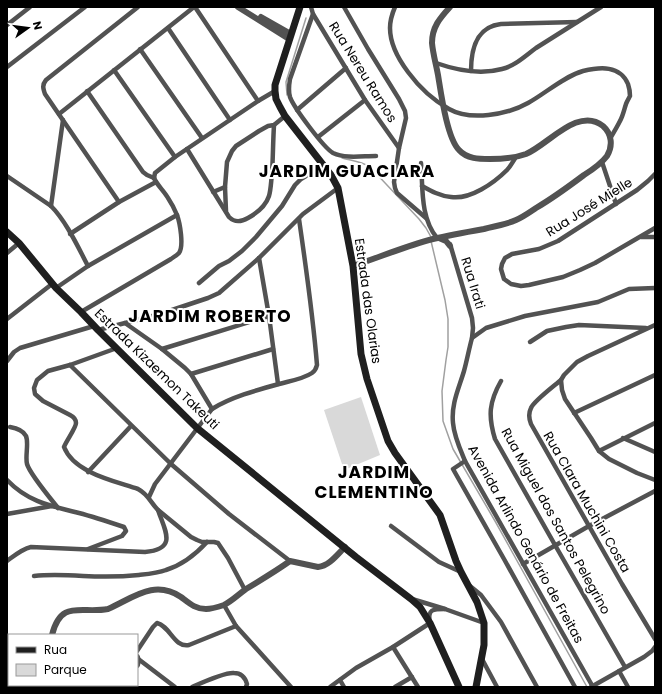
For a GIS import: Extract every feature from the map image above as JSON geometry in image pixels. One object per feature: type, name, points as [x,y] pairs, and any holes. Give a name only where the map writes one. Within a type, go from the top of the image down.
[{"type":"main road","points":[[275,91],[277,78],[300,7]]},
{"type":"main road","name":"Estrada das Olarias","points":[[275,91],[276,99],[285,116],[324,165],[338,188],[353,266],[361,354],[367,379],[388,441],[395,453],[440,514],[451,548],[461,572],[478,602],[484,623],[484,645],[476,686]]},
{"type":"main road","name":"Estrada Kizaemon Takeuti","points":[[7,232],[19,243],[54,286],[197,428],[356,557],[411,599],[420,608],[430,623],[459,687]]},
{"type":"street","points":[[7,25],[30,7]]},
{"type":"street","points":[[7,68],[85,7]]},
{"type":"street","points":[[119,202],[45,94],[43,84],[46,80],[138,7]]},
{"type":"street","points":[[59,114],[195,7],[258,101]]},
{"type":"street","points":[[238,7],[290,37]]},
{"type":"street","points":[[246,7],[290,37]]},
{"type":"street","name":"Rua Nereu Ramos","points":[[311,7],[313,14],[346,68],[399,148]]},
{"type":"street","points":[[344,7],[405,111],[406,118],[399,148],[394,182],[395,188],[398,193],[426,218]]},
{"type":"street","points":[[395,7],[392,13],[390,28],[393,42],[400,59],[408,72],[428,94],[449,109],[456,112],[484,115],[502,113],[527,104],[577,73],[600,68],[619,72],[625,77],[629,88],[630,95],[621,120],[611,137],[609,152],[602,162],[554,197],[515,220],[499,226],[446,241],[437,238],[432,232],[426,218],[421,163]]},
{"type":"street","points":[[450,7],[433,30],[432,43],[453,142],[463,154],[472,158],[495,159],[516,157],[534,150],[570,124],[584,121],[598,123],[604,127],[611,137]]},
{"type":"street","points":[[436,63],[458,70],[471,71],[494,71],[510,66],[601,7]]},
{"type":"street","points":[[313,14],[290,79],[290,98],[297,110],[332,152],[352,157],[376,156]]},
{"type":"street","points":[[471,71],[471,58],[474,46],[482,33],[490,26],[501,24],[577,22]]},
{"type":"street","points":[[168,28],[230,120]]},
{"type":"street","points":[[140,49],[202,138]]},
{"type":"street","points":[[297,110],[346,68]]},
{"type":"street","points":[[114,70],[174,157]]},
{"type":"street","points":[[81,312],[171,259],[180,252],[181,248],[177,215],[168,198],[155,180],[143,172],[87,91]]},
{"type":"street","points":[[155,180],[156,173],[174,157],[275,91]]},
{"type":"street","points":[[318,137],[366,100]]},
{"type":"street","points":[[226,212],[225,187],[228,162],[232,151],[236,146],[268,126],[274,125],[285,116]]},
{"type":"street","points":[[51,206],[63,120]]},
{"type":"street","points":[[187,149],[228,217],[234,221],[239,221],[253,216],[265,204],[269,196],[271,187],[274,125]]},
{"type":"street","points":[[422,186],[444,196],[460,198],[468,196],[499,177],[508,169],[516,157]]},
{"type":"street","points":[[602,162],[616,204]]},
{"type":"street","points":[[199,283],[219,266],[229,262],[256,238],[282,206],[295,185],[301,179],[324,165]]},
{"type":"street","name":"Rua José Mielle","points":[[655,174],[637,190],[558,241],[539,249],[512,254],[505,258],[501,269],[504,279],[511,284],[521,286],[563,277],[595,263],[655,228]]},
{"type":"street","points":[[7,176],[51,206],[58,214],[88,266]]},
{"type":"street","points":[[70,234],[155,180]]},
{"type":"street","points":[[213,192],[225,187]]},
{"type":"street","points":[[7,361],[14,352],[20,348],[96,328],[125,323],[160,314],[214,296],[259,258],[315,205],[338,188]]},
{"type":"street","points":[[7,319],[54,286],[177,215]]},
{"type":"street","points":[[149,497],[155,484],[212,410],[230,399],[311,374],[317,365],[299,219]]},
{"type":"street","points":[[640,236],[655,236]]},
{"type":"street","points":[[353,266],[437,238],[450,240]]},
{"type":"street","name":"Rua Irati","points":[[450,240],[472,318],[472,338]]},
{"type":"street","points":[[7,253],[19,243]]},
{"type":"street","points":[[259,258],[269,316],[278,384]]},
{"type":"street","points":[[472,338],[486,328],[525,316],[598,302],[629,289],[655,288]]},
{"type":"street","points":[[162,348],[269,316]]},
{"type":"street","points":[[125,323],[162,348],[191,374],[212,410]]},
{"type":"street","points":[[530,342],[547,331],[566,326],[579,325],[648,328]]},
{"type":"street","name":"Rua Clara Muchini Costa","points":[[655,325],[577,362],[561,380],[535,403],[529,414],[531,424],[655,639]]},
{"type":"street","name":"Avenida Arlindo Genário de Freitas","points":[[472,338],[454,400],[453,410],[453,423],[464,462],[592,687]]},
{"type":"street","points":[[117,348],[70,365],[48,371],[37,380],[34,391],[37,396],[43,401],[74,417],[76,422],[64,448],[68,455],[88,472],[144,492],[158,510],[191,537],[200,541],[217,542],[228,558],[245,590]]},
{"type":"street","points":[[191,374],[273,349]]},
{"type":"street","points":[[70,365],[171,464],[229,514],[290,561],[318,567],[330,561],[345,547]]},
{"type":"street","points":[[574,413],[655,375]]},
{"type":"street","points":[[561,380],[565,398],[599,451],[609,459],[655,480]]},
{"type":"street","name":"Rua Miguel dos Santos Pelegrino","points":[[501,381],[496,390],[490,413],[495,439],[554,545],[625,667]]},
{"type":"street","points":[[599,451],[655,423]]},
{"type":"street","points":[[88,472],[131,426]]},
{"type":"street","points":[[10,427],[20,430],[25,436],[29,468],[58,508]]},
{"type":"street","points":[[624,438],[655,452]]},
{"type":"street","name":"Avenida Arlindo Genário de Freitas","points":[[464,462],[454,467],[575,687]]},
{"type":"street","points":[[7,480],[27,496],[58,508],[124,527],[126,531],[122,536],[86,550]]},
{"type":"street","points":[[523,564],[554,545],[655,491]]},
{"type":"street","points":[[7,514],[52,506]]},
{"type":"street","points":[[7,561],[21,551],[32,547],[145,552],[158,550],[166,542],[167,537],[158,510]]},
{"type":"street","points":[[391,526],[439,562],[461,572]]},
{"type":"street","points":[[34,576],[52,574],[104,578],[167,570],[182,563],[207,542]]},
{"type":"street","points":[[52,634],[53,629],[60,616],[66,612],[77,610],[108,609],[146,591],[157,589],[175,593],[190,605],[198,608],[216,608],[224,605],[290,561]]},
{"type":"street","points":[[469,585],[481,595],[501,622],[537,687]]},
{"type":"street","points":[[411,599],[484,623]]},
{"type":"street","points":[[224,605],[236,626],[291,687]]},
{"type":"street","points":[[330,687],[356,668],[393,647],[430,623],[429,614],[431,611],[445,609]]},
{"type":"street","points":[[138,650],[157,623],[161,624],[180,644],[185,646],[236,626]]},
{"type":"street","points":[[393,647],[418,687]]},
{"type":"street","points":[[592,687],[644,657],[655,647]]},
{"type":"street","points":[[138,658],[175,687]]},
{"type":"street","points":[[482,659],[497,687]]},
{"type":"street","points":[[619,671],[628,687]]},
{"type":"street","points":[[192,687],[224,675],[234,673],[244,677],[247,684],[246,687]]},
{"type":"street","points":[[395,687],[412,677]]},
{"type":"street","points":[[340,680],[344,687]]},
{"type":"green space","points":[[361,397],[380,455],[344,470],[324,410]]},
{"type":"waterway","points":[[287,95],[286,82],[306,18]]},
{"type":"waterway","points":[[342,158],[360,162],[370,167],[419,219],[431,237]]},
{"type":"waterway","points":[[431,241],[448,319],[448,347],[442,391],[443,421],[453,449],[495,521],[587,687]]},
{"type":"district","name":"JARDIM GUACIARA","points":[[347,171]]},
{"type":"district","name":"JARDIM ROBERTO","points":[[210,316]]},
{"type":"district","name":"JARDIM CLEMENTINO","points":[[374,482]]}]
